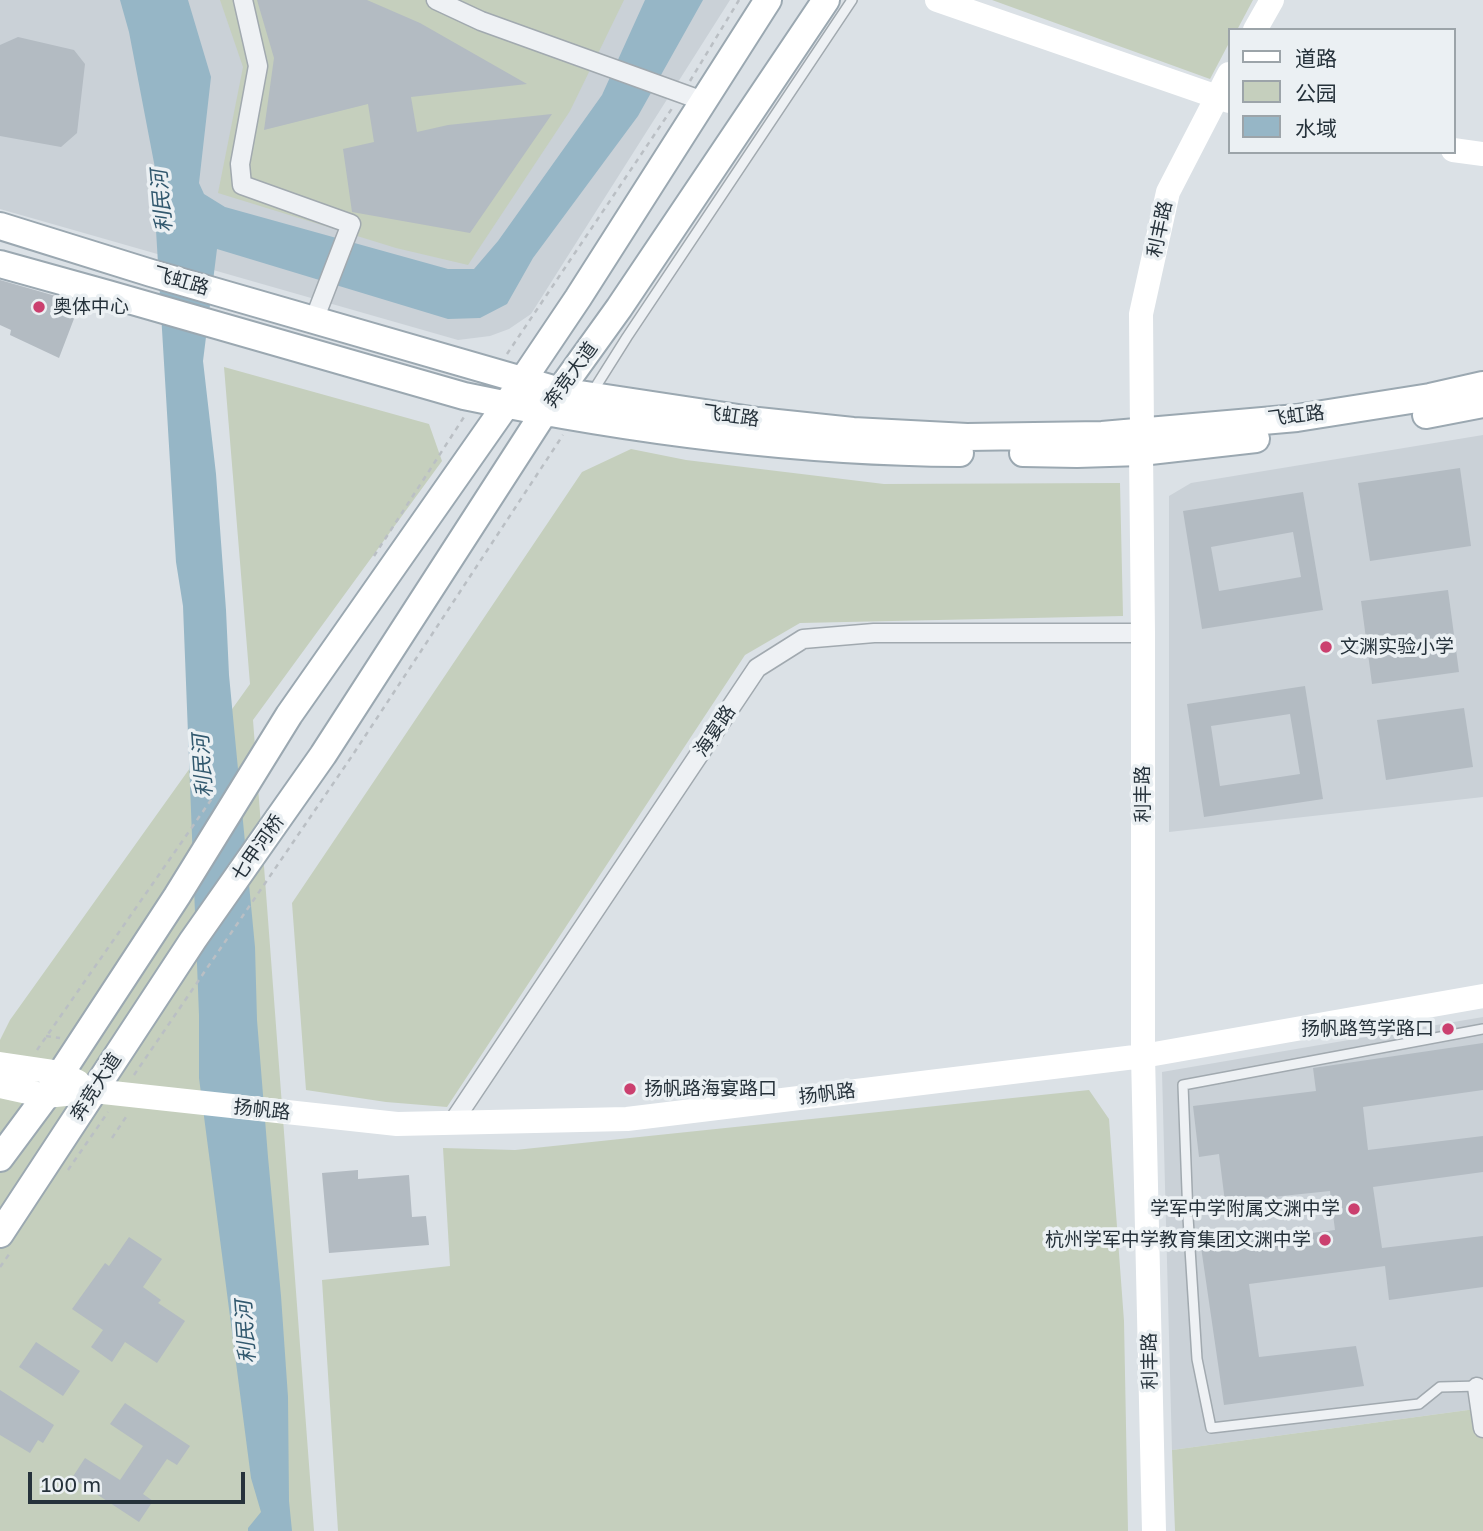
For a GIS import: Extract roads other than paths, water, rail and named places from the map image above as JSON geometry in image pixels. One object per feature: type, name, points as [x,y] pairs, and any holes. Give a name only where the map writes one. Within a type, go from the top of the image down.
[{"type":"main road","name":"奔竞大道","points":[[0,1158],[46,1096],[177,896],[289,715],[578,298],[692,98],[768,0]]},
{"type":"main road","name":"奔竞大道","points":[[323,755],[552,401],[619,308],[826,0]]},
{"type":"main road","name":"飞虹路","points":[[0,226],[522,380],[552,401]]},
{"type":"main road","name":"飞虹路","points":[[0,264],[476,399],[506,405],[552,401],[583,406],[653,430],[765,443],[898,453],[1077,454],[1141,441],[1430,397],[1483,385]]},
{"type":"main road","name":"飞虹路","points":[[1141,441],[1294,435],[1483,404]]},
{"type":"main road","name":"七甲河桥","points":[[193,940],[323,755]]},
{"type":"main road","name":"奔竞大道","points":[[0,1234],[193,940]]},
{"type":"street","points":[[243,0],[258,66],[240,164],[242,185],[351,224],[314,320]]},
{"type":"street","points":[[436,0],[481,21],[692,98]]},
{"type":"street","points":[[937,0],[1223,99]]},
{"type":"street","points":[[1256,28],[1272,0]]},
{"type":"street","name":"利丰路","points":[[1154,1531],[1143,1056],[1141,314],[1168,192],[1223,99],[1228,78]]},
{"type":"street","points":[[1455,150],[1483,154]]},
{"type":"street","name":"海宴路","points":[[453,1122],[757,668],[803,639],[874,633],[1143,633]]},
{"type":"street","name":"扬帆路","points":[[0,1086],[46,1096],[94,1091],[124,1106],[187,1102],[397,1124],[626,1119],[1143,1056],[1483,996]]},
{"type":"street","points":[[12,1066],[61,1073],[94,1091]]},
{"type":"street","points":[[1480,1386],[1483,1428]]},
{"type":"lane","points":[[583,406],[852,0]]},
{"type":"lane","points":[[1480,1386],[1440,1387],[1419,1404],[1211,1428],[1197,1359],[1183,1085],[1483,1029]]},
{"type":"water","name":"利民河","points":[[120,0],[188,0],[211,77],[199,183],[204,194],[225,207],[448,269],[474,269],[498,241],[602,95],[645,0],[703,0],[638,116],[533,258],[507,304],[480,318],[448,319],[217,249],[203,361],[216,474],[229,675],[255,947],[257,1020],[288,1397],[289,1501],[292,1531],[248,1531],[261,1512],[251,1478],[199,1078],[199,1015],[183,606],[176,562],[156,230],[155,168],[129,32]]},
{"type":"place","name":"奥体中心","points":[[39,307]]},
{"type":"place","name":"文渊实验小学","points":[[1326,647]]},
{"type":"place","name":"扬帆路笃学路口","points":[[1448,1029]]},
{"type":"place","name":"扬帆路海宴路口","points":[[630,1089]]},
{"type":"place","name":"学军中学附属文渊中学","points":[[1354,1209]]},
{"type":"place","name":"杭州学军中学教育集团文渊中学","points":[[1325,1240]]}]
